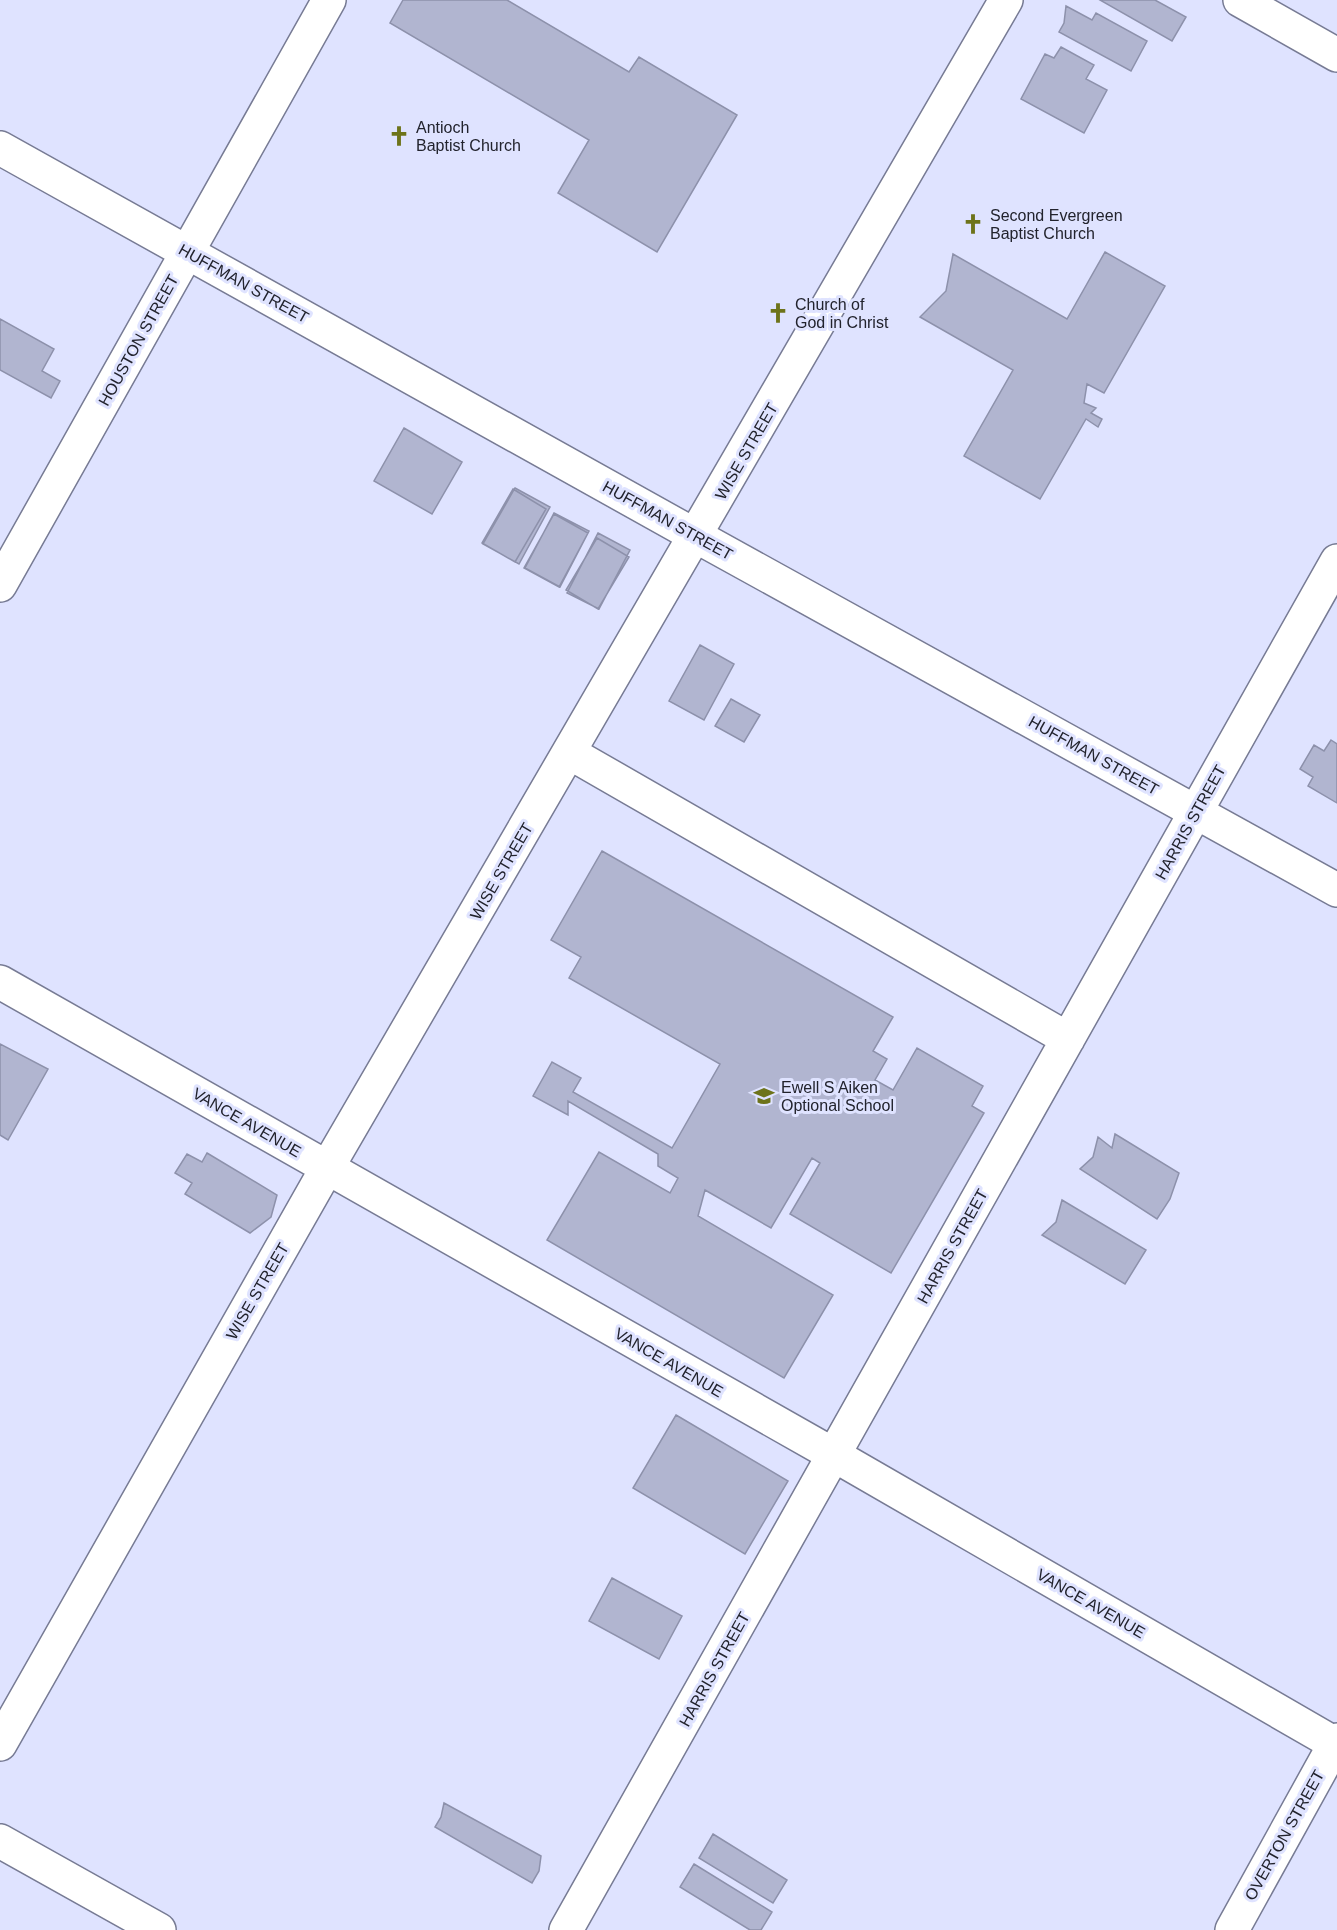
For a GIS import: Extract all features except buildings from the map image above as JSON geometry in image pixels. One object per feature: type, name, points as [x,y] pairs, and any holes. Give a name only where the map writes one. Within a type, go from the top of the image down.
[{"type":"street","name":"HOUSTON STREET","points":[[0,585],[330,0]]},
{"type":"street","name":"WISE STREET","points":[[0,1744],[327,1168],[1006,0]]},
{"type":"street","points":[[1240,0],[1337,56]]},
{"type":"street","name":"HUFFMAN STREET","points":[[0,148],[1337,890]]},
{"type":"street","name":"HARRIS STREET","points":[[566,1930],[1337,561]]},
{"type":"street","points":[[570,753],[1068,1039]]},
{"type":"street","name":"VANCE AVENUE","points":[[0,982],[1336,1743]]},
{"type":"street","name":"OVERTON STREET","points":[[1232,1930],[1336,1743]]},
{"type":"street","points":[[0,1841],[159,1930]]},
{"type":"place","name":"Antioch Baptist Church","points":[[399,136]]},
{"type":"place","name":"Second Evergreen Baptist Church","points":[[973,224]]},
{"type":"place","name":"Church of God in Christ","points":[[778,313]]},
{"type":"place","name":"Ewell S Aiken Optional School","points":[[764,1096]]}]
